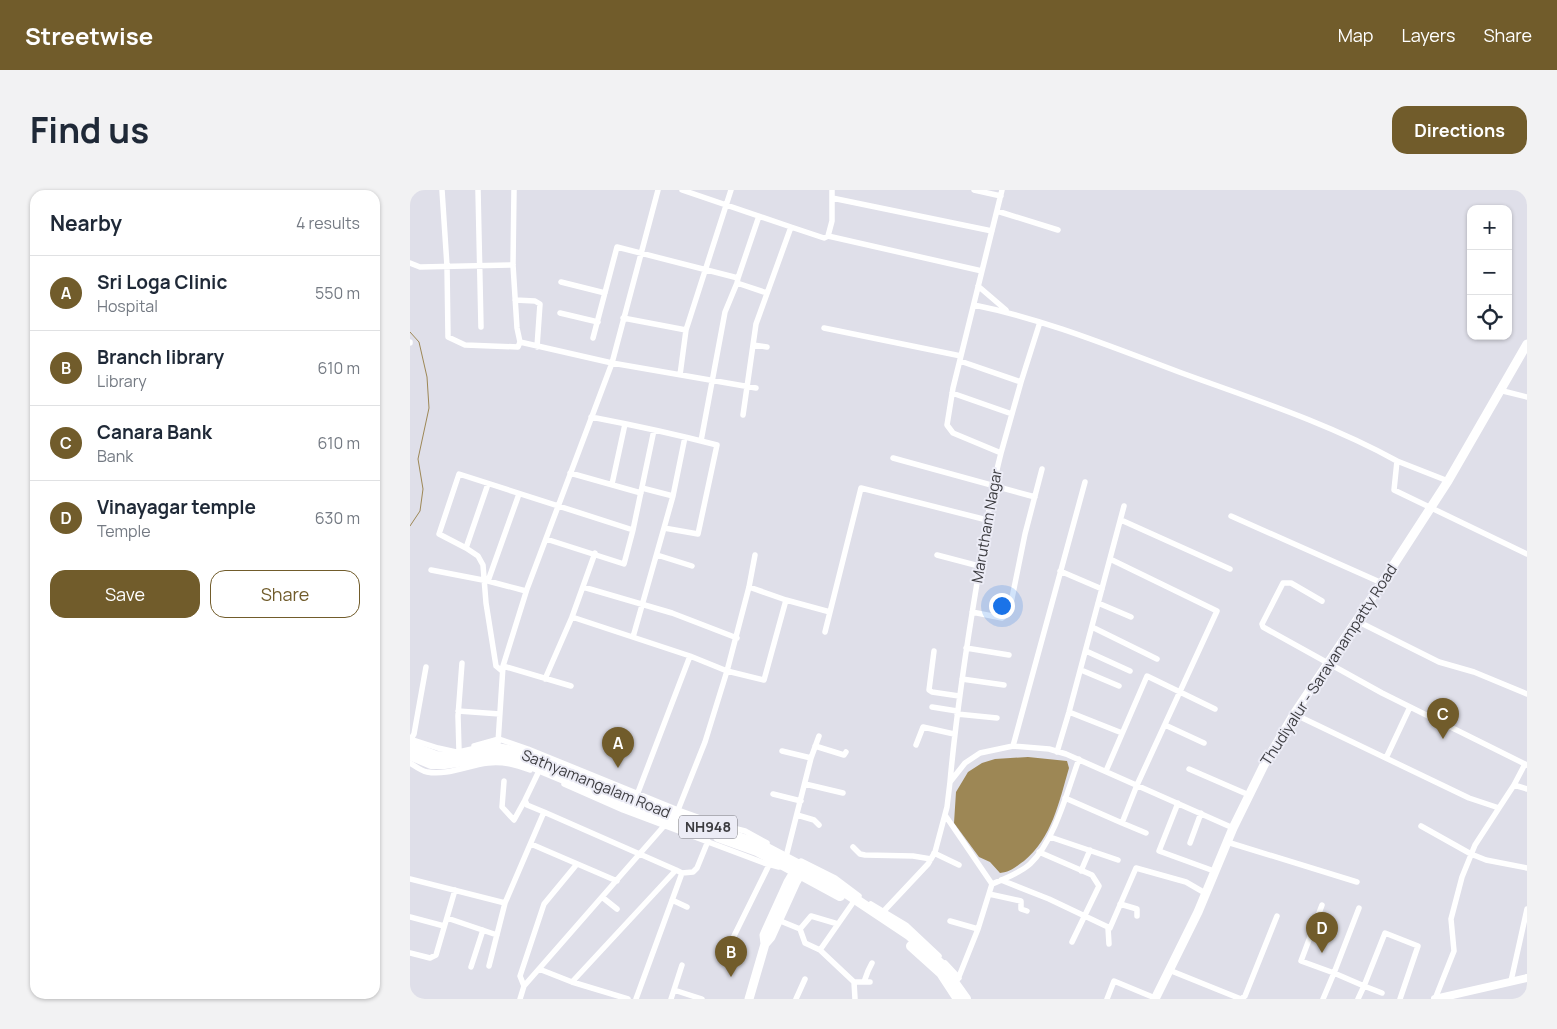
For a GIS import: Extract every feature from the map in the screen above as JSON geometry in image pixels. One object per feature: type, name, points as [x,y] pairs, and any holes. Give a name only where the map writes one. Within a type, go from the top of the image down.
[{"type":"highway","name":"Sathyamangalam Road","points":[[410,741],[436,756],[447,757],[491,747],[514,751],[671,817],[761,845],[797,870],[828,881],[881,914],[941,964],[958,981],[966,999]]},
{"type":"highway","name":"NH948","points":[[410,755],[431,764],[444,764],[498,747]]},
{"type":"highway","name":"NH948","points":[[797,870],[852,904],[912,947],[941,974],[958,999]]},
{"type":"main road","name":"Thudiyalur - Saravanampatty Road","points":[[1155,998],[1264,765],[1294,714],[1382,584],[1448,481],[1527,344]]},
{"type":"main road","points":[[765,944],[771,938],[797,870]]},
{"type":"main road","points":[[749,999],[765,944],[764,935],[797,870]]},
{"type":"street","points":[[442,190],[447,266],[448,337],[465,345],[518,347],[520,342]]},
{"type":"street","points":[[478,190],[480,327]]},
{"type":"street","points":[[514,190],[513,265],[518,340],[520,342]]},
{"type":"street","points":[[498,747],[502,669],[526,591],[612,362],[658,190]]},
{"type":"street","points":[[682,190],[824,238],[828,236],[982,271]]},
{"type":"street","points":[[680,374],[686,330],[731,190]]},
{"type":"street","points":[[828,236],[832,220],[832,190]]},
{"type":"street","points":[[974,190],[1001,193]]},
{"type":"street","name":"Marutham Nagar","points":[[950,782],[954,734],[966,648],[993,484],[1002,452],[953,434],[948,425],[952,393],[1001,193]]},
{"type":"street","points":[[832,198],[992,231]]},
{"type":"street","points":[[997,211],[1058,230]]},
{"type":"street","points":[[701,441],[725,312],[759,216]]},
{"type":"street","points":[[743,415],[756,324],[791,227]]},
{"type":"street","points":[[593,338],[617,247],[706,270],[767,293]]},
{"type":"street","points":[[410,262],[420,267],[513,265]]},
{"type":"street","points":[[561,282],[605,293]]},
{"type":"street","points":[[978,286],[1008,311]]},
{"type":"street","points":[[515,300],[536,300],[540,304],[537,347]]},
{"type":"street","points":[[974,304],[1008,311],[1040,322],[1293,414],[1367,444],[1397,461],[1448,481]]},
{"type":"street","points":[[560,313],[598,322]]},
{"type":"street","points":[[623,318],[686,330]]},
{"type":"street","points":[[1002,452],[1040,322]]},
{"type":"street","points":[[824,328],[960,359],[1021,382]]},
{"type":"street","points":[[520,342],[612,362],[756,388]]},
{"type":"street","points":[[753,345],[767,347]]},
{"type":"street","points":[[1499,390],[1527,397]]},
{"type":"street","points":[[952,393],[1012,414]]},
{"type":"street","points":[[591,417],[717,445],[698,534],[664,528]]},
{"type":"street","points":[[612,484],[625,424]]},
{"type":"street","points":[[546,539],[624,564],[654,430]]},
{"type":"street","points":[[633,636],[673,496],[684,437]]},
{"type":"street","points":[[893,458],[1035,497]]},
{"type":"street","points":[[1397,461],[1394,490],[1430,509],[1527,554]]},
{"type":"street","points":[[972,612],[1002,618],[1008,613],[1042,469]]},
{"type":"street","points":[[570,472],[641,491],[673,496]]},
{"type":"street","points":[[487,581],[478,556],[440,534],[459,474],[633,530]]},
{"type":"street","points":[[1013,746],[1085,482]]},
{"type":"street","points":[[466,548],[488,484]]},
{"type":"street","points":[[825,632],[861,488],[987,520]]},
{"type":"street","points":[[518,494],[487,581],[486,603],[496,666],[571,686]]},
{"type":"street","points":[[1057,752],[1081,670],[1124,506]]},
{"type":"street","points":[[1231,516],[1382,584]]},
{"type":"street","points":[[1120,520],[1230,569]]},
{"type":"street","points":[[545,679],[572,617],[594,553]]},
{"type":"street","points":[[657,555],[692,566]]},
{"type":"street","points":[[520,999],[524,986],[671,817],[705,742],[737,638],[755,555]]},
{"type":"street","points":[[937,555],[980,566]]},
{"type":"street","points":[[1110,559],[1217,612],[1137,785],[1122,823]]},
{"type":"street","points":[[431,570],[526,591]]},
{"type":"street","points":[[1060,571],[1102,589]]},
{"type":"street","points":[[1322,600],[1291,583],[1283,583],[1262,624],[1266,630],[1410,707],[1526,764],[1471,854],[1462,877],[1452,919],[1454,951],[1435,999]]},
{"type":"street","points":[[583,587],[672,613],[737,638]]},
{"type":"street","points":[[749,587],[786,600],[830,612]]},
{"type":"street","points":[[572,617],[633,636],[727,671],[764,680],[786,600]]},
{"type":"street","points":[[1098,603],[1131,617]]},
{"type":"street","points":[[1357,621],[1440,662],[1474,672],[1527,694]]},
{"type":"street","points":[[1092,627],[1157,659]]},
{"type":"street","points":[[966,648],[1010,655]]},
{"type":"street","points":[[934,650],[929,690],[959,696]]},
{"type":"street","points":[[1086,651],[1130,671]]},
{"type":"street","points":[[638,795],[690,656]]},
{"type":"street","points":[[459,750],[458,711],[462,663]]},
{"type":"street","points":[[426,667],[414,734],[410,741],[454,752],[498,747],[528,749],[638,795],[708,841],[769,864],[797,870]]},
{"type":"street","points":[[1081,670],[1119,686]]},
{"type":"street","points":[[1106,771],[1146,676],[1215,709]]},
{"type":"street","points":[[962,679],[1004,685]]},
{"type":"street","points":[[932,707],[997,718]]},
{"type":"street","points":[[1386,758],[1410,707]]},
{"type":"street","points":[[458,711],[500,714]]},
{"type":"street","points":[[1069,712],[1122,733]]},
{"type":"street","points":[[1294,714],[1469,798],[1499,808]]},
{"type":"street","points":[[1165,725],[1204,743]]},
{"type":"street","points":[[916,745],[923,727],[954,734]]},
{"type":"street","points":[[787,853],[818,736]]},
{"type":"street","points":[[815,746],[844,755],[846,752]]},
{"type":"street","points":[[410,763],[425,772],[432,773],[495,762],[518,766],[623,810],[717,824],[745,831],[835,878],[881,914],[933,856],[945,815],[950,782],[965,763],[980,753],[1013,746],[1049,749],[1106,771],[1233,828]]},
{"type":"street","points":[[782,751],[811,758]]},
{"type":"street","points":[[958,981],[978,929],[992,884],[1030,864],[1050,837],[1078,760]]},
{"type":"street","points":[[1189,769],[1249,795]]},
{"type":"street","points":[[504,780],[502,807],[514,820],[538,773]]},
{"type":"street","points":[[805,784],[843,793]]},
{"type":"street","points":[[1514,784],[1527,789]]},
{"type":"street","points":[[773,794],[800,801]]},
{"type":"street","points":[[1065,798],[1146,832]]},
{"type":"street","points":[[525,800],[527,805],[679,871],[693,872],[697,868],[708,841]]},
{"type":"street","points":[[1178,803],[1159,852],[1214,871]]},
{"type":"street","points":[[489,966],[505,903],[544,812]]},
{"type":"street","points":[[1190,843],[1201,813]]},
{"type":"street","points":[[797,815],[814,820],[819,824]]},
{"type":"street","points":[[945,815],[992,884]]},
{"type":"street","points":[[1421,826],[1471,854],[1486,860],[1527,868]]},
{"type":"street","points":[[1050,837],[1118,860]]},
{"type":"street","points":[[1227,842],[1357,882]]},
{"type":"street","points":[[531,844],[617,881]]},
{"type":"street","points":[[853,847],[860,854],[865,855],[933,856],[959,864]]},
{"type":"street","points":[[1082,871],[1090,850]]},
{"type":"street","points":[[1038,852],[1092,875],[1099,886],[1072,942]]},
{"type":"street","points":[[524,986],[520,976],[544,904],[577,864]]},
{"type":"street","points":[[725,961],[733,938],[769,864]]},
{"type":"street","points":[[1108,928],[1110,928],[1136,868],[1186,882],[1205,894]]},
{"type":"street","points":[[636,999],[672,900],[679,871]]},
{"type":"street","points":[[572,982],[679,871]]},
{"type":"street","points":[[410,879],[505,903]]},
{"type":"street","points":[[1001,880],[1048,899],[1108,928]]},
{"type":"street","points":[[410,953],[434,958],[455,890]]},
{"type":"street","points":[[989,894],[1021,901],[1021,909],[1026,910]]},
{"type":"street","points":[[602,897],[617,909]]},
{"type":"street","points":[[672,900],[687,907]]},
{"type":"street","points":[[820,950],[852,904]]},
{"type":"street","points":[[1120,904],[1137,909],[1137,916]]},
{"type":"street","points":[[1322,905],[1300,961],[1382,993]]},
{"type":"street","points":[[1323,999],[1359,908]]},
{"type":"street","points":[[1511,982],[1527,909]]},
{"type":"street","points":[[800,929],[811,916],[838,924]]},
{"type":"street","points":[[1169,970],[1225,996],[1241,999],[1245,996],[1277,916]]},
{"type":"street","points":[[410,917],[444,926]]},
{"type":"street","points":[[446,918],[497,935]]},
{"type":"street","points":[[778,920],[800,929],[805,943],[820,950],[854,982],[867,982],[868,971],[872,963]]},
{"type":"street","points":[[950,921],[978,929]]},
{"type":"street","points":[[1108,928],[1110,944]]},
{"type":"street","points":[[471,967],[483,930]]},
{"type":"street","points":[[1358,999],[1385,933],[1418,946],[1400,999]]},
{"type":"street","points":[[671,999],[682,964]]},
{"type":"street","points":[[539,969],[572,982],[628,999]]},
{"type":"street","points":[[1435,999],[1527,978]]},
{"type":"street","points":[[796,999],[804,979]]},
{"type":"street","points":[[1107,999],[1114,981],[1155,998]]},
{"type":"street","points":[[854,982],[855,999]]},
{"type":"street","points":[[674,990],[702,999]]},
{"type":"shaded area","points":[[1028,757],[1067,761],[1069,768],[1058,806],[1041,842],[1024,861],[1010,870],[1000,873],[990,862],[979,857],[954,823],[956,792],[968,772],[982,763],[995,759]]},
{"type":"waterway","points":[[410,332],[419,342],[427,377],[429,408],[418,459],[423,489],[420,511],[410,526]]},
{"type":"place","name":"Canara Bank","points":[[1443,739]]},
{"type":"place","name":"Sri Loga Clinic","points":[[618,768]]},
{"type":"place","name":"Vinayagar temple","points":[[1322,953]]},
{"type":"place","name":"Branch library","points":[[731,977]]}]
